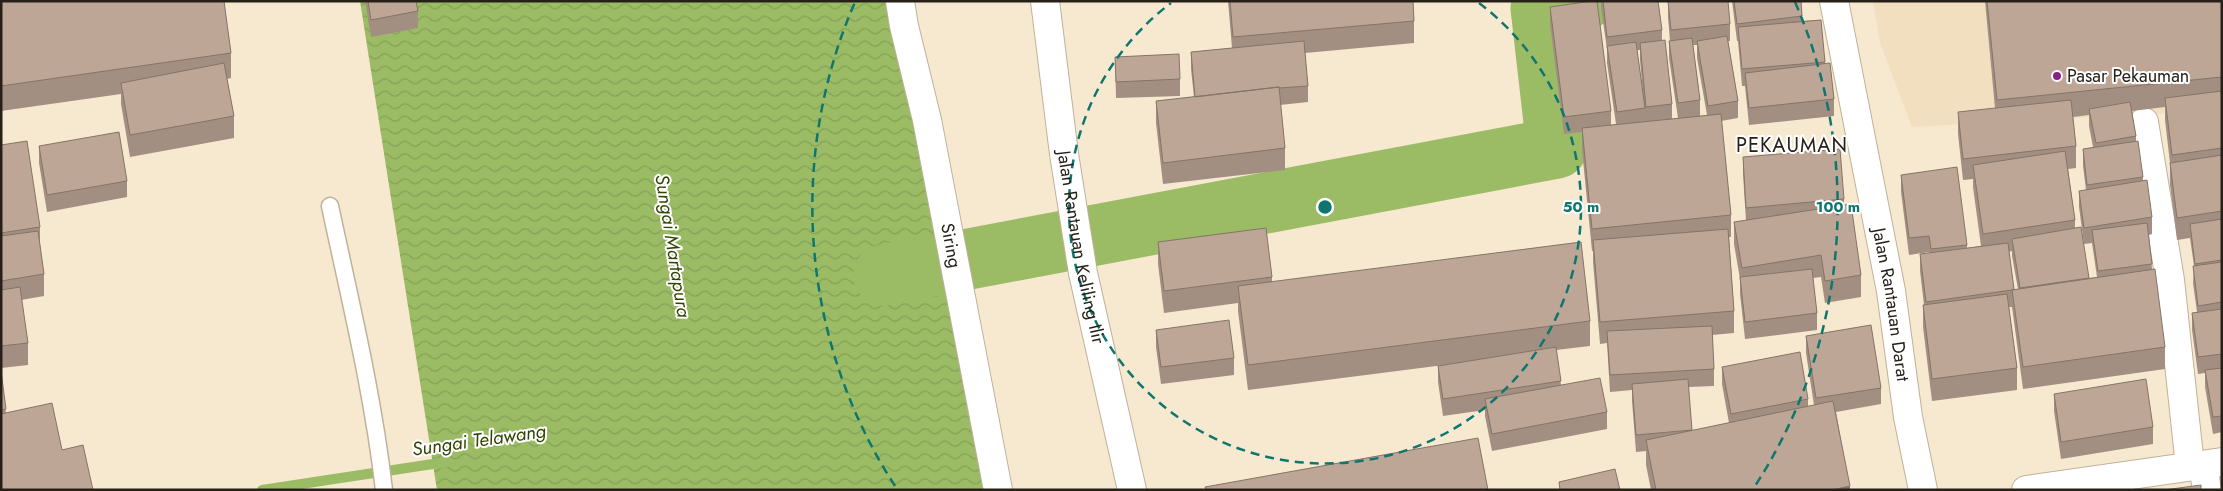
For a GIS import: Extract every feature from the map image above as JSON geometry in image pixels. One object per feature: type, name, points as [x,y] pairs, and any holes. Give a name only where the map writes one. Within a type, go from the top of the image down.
[{"type":"street","name":"Siring","points":[[900,1],[904,26],[927,120],[998,490]]},
{"type":"street","name":"Jalan Rantauan Keliling Ilir","points":[[1045,1],[1083,273],[1132,490]]},
{"type":"street","name":"Jalan Rantauan Darat","points":[[1834,1],[1891,291],[1908,417],[1923,490]]},
{"type":"street","points":[[2026,490],[2206,471],[2170,280],[2144,122]]},
{"type":"lane","points":[[330,206],[379,444],[384,490]]},
{"type":"shaded area","name":"Pasar Pekauman","points":[[1873,1],[2222,1],[2222,110],[1912,127],[1880,43]]},
{"type":"water","name":"Sungai Martapura","points":[[360,1],[890,1],[943,262],[984,490],[437,490]]},
{"type":"building","points":[[1,1],[224,1],[231,53],[1,86]]},
{"type":"building","points":[[368,1],[416,1],[418,11],[371,20]]},
{"type":"building","points":[[1230,1],[1413,1],[1414,21],[1233,37]]},
{"type":"building","points":[[1597,1],[1611,111],[1564,117],[1550,7]]},
{"type":"building","points":[[1603,1],[1658,1],[1662,30],[1607,37]]},
{"type":"building","points":[[1668,1],[1728,1],[1730,24],[1671,30]]},
{"type":"building","points":[[1734,1],[1801,1],[1802,16],[1737,24]]},
{"type":"building","name":"Pasar Pekauman","points":[[1987,1],[2222,1],[2222,77],[1997,100]]},
{"type":"building","points":[[1821,20],[1825,62],[1742,69],[1738,27]]},
{"type":"building","points":[[1727,36],[1738,101],[1708,106],[1697,41]]},
{"type":"building","points":[[1692,38],[1700,100],[1678,103],[1669,41]]},
{"type":"building","points":[[1665,40],[1672,104],[1646,107],[1640,43]]},
{"type":"building","points":[[1304,41],[1308,86],[1279,87],[1195,97],[1191,52]]},
{"type":"building","points":[[1636,42],[1645,108],[1617,112],[1607,46]]},
{"type":"building","points":[[1179,54],[1180,79],[1116,82],[1115,57]]},
{"type":"building","points":[[224,63],[234,116],[130,135],[121,83]]},
{"type":"building","points":[[1830,63],[1834,99],[1749,108],[1745,73]]},
{"type":"building","points":[[1279,87],[1285,148],[1163,163],[1156,101]]},
{"type":"building","points":[[2222,91],[2222,148],[2172,155],[2165,98]]},
{"type":"building","points":[[2071,100],[2076,146],[1963,159],[1958,112]]},
{"type":"building","points":[[2130,102],[2136,136],[2096,143],[2089,109]]},
{"type":"building","points":[[1721,114],[1731,215],[1592,229],[1582,128]]},
{"type":"building","points":[[119,132],[127,181],[47,195],[39,146]]},
{"type":"building","points":[[27,141],[40,227],[1,233],[1,145]]},
{"type":"building","points":[[2138,141],[2143,177],[2087,185],[2083,149]]},
{"type":"building","points":[[1840,149],[1844,199],[1746,208],[1743,157]]},
{"type":"building","points":[[2065,151],[2075,220],[1983,234],[1973,165]]},
{"type":"building","points":[[2222,155],[2222,211],[2177,218],[2170,163]]},
{"type":"building","points":[[1957,167],[1967,245],[1931,249],[1929,236],[1909,238],[1901,175]]},
{"type":"building","points":[[2147,180],[2152,217],[2084,228],[2079,191]]},
{"type":"building","points":[[1851,204],[1861,275],[1825,281],[1821,255],[1742,268],[1734,222]]},
{"type":"building","points":[[2222,219],[2222,260],[2195,264],[2190,224]]},
{"type":"building","points":[[2147,223],[2152,264],[2098,271],[2092,230]]},
{"type":"building","points":[[2081,227],[2089,278],[2020,288],[2012,239]]},
{"type":"building","points":[[1266,228],[1272,277],[1164,291],[1158,242]]},
{"type":"building","points":[[1728,229],[1734,311],[1600,322],[1593,240]]},
{"type":"building","points":[[38,231],[44,274],[1,281],[1,236]]},
{"type":"building","points":[[1581,242],[1590,321],[1248,365],[1238,286]]},
{"type":"building","points":[[2008,243],[2014,289],[1926,302],[1920,254]]},
{"type":"building","points":[[2222,262],[2222,302],[2198,306],[2193,266]]},
{"type":"building","points":[[1812,269],[1817,313],[1745,322],[1740,277]]},
{"type":"building","points":[[2155,269],[2165,347],[2023,367],[2012,290]]},
{"type":"building","points":[[20,287],[28,343],[1,346],[1,290]]},
{"type":"building","points":[[2007,294],[2017,368],[1932,379],[1923,305]]},
{"type":"building","points":[[2222,309],[2222,354],[2198,357],[2192,313]]},
{"type":"building","points":[[1229,320],[1234,358],[1161,367],[1156,330]]},
{"type":"building","points":[[1871,325],[1881,388],[1816,398],[1806,336]]},
{"type":"building","points":[[1712,326],[1714,369],[1610,375],[1607,331]]},
{"type":"building","points":[[1556,347],[1561,381],[1443,399],[1438,366]]},
{"type":"building","points":[[1800,352],[1808,399],[1731,414],[1722,367]]},
{"type":"building","points":[[2222,368],[2222,416],[2213,417],[2205,370]]},
{"type":"building","points":[[1,371],[6,409],[1,410]]},
{"type":"building","points":[[1600,378],[1607,412],[1492,434],[1485,399]]},
{"type":"building","points":[[1688,379],[1692,430],[1636,435],[1632,384]]},
{"type":"building","points":[[2146,379],[2153,427],[2061,442],[2054,394]]},
{"type":"building","points":[[1833,401],[1850,486],[1832,490],[1656,490],[1646,440]]},
{"type":"building","points":[[52,403],[62,450],[83,445],[93,490],[1,490],[1,414]]},
{"type":"building","points":[[1478,438],[1488,490],[1206,490],[1205,487]]},
{"type":"building","points":[[1615,469],[1620,490],[1560,490],[1559,482]]},
{"type":"building","points":[[2201,485],[2201,490],[2164,490]]},
{"type":"waterway","points":[[884,275],[1557,148],[1541,8],[1583,1]]},
{"type":"waterway","name":"Sungai Telawang","points":[[262,490],[446,462]]},
{"type":"place","name":"Pasar Pekauman","points":[[2057,76]]},
{"type":"district","name":"PEKAUMAN","points":[[1792,145]]}]
